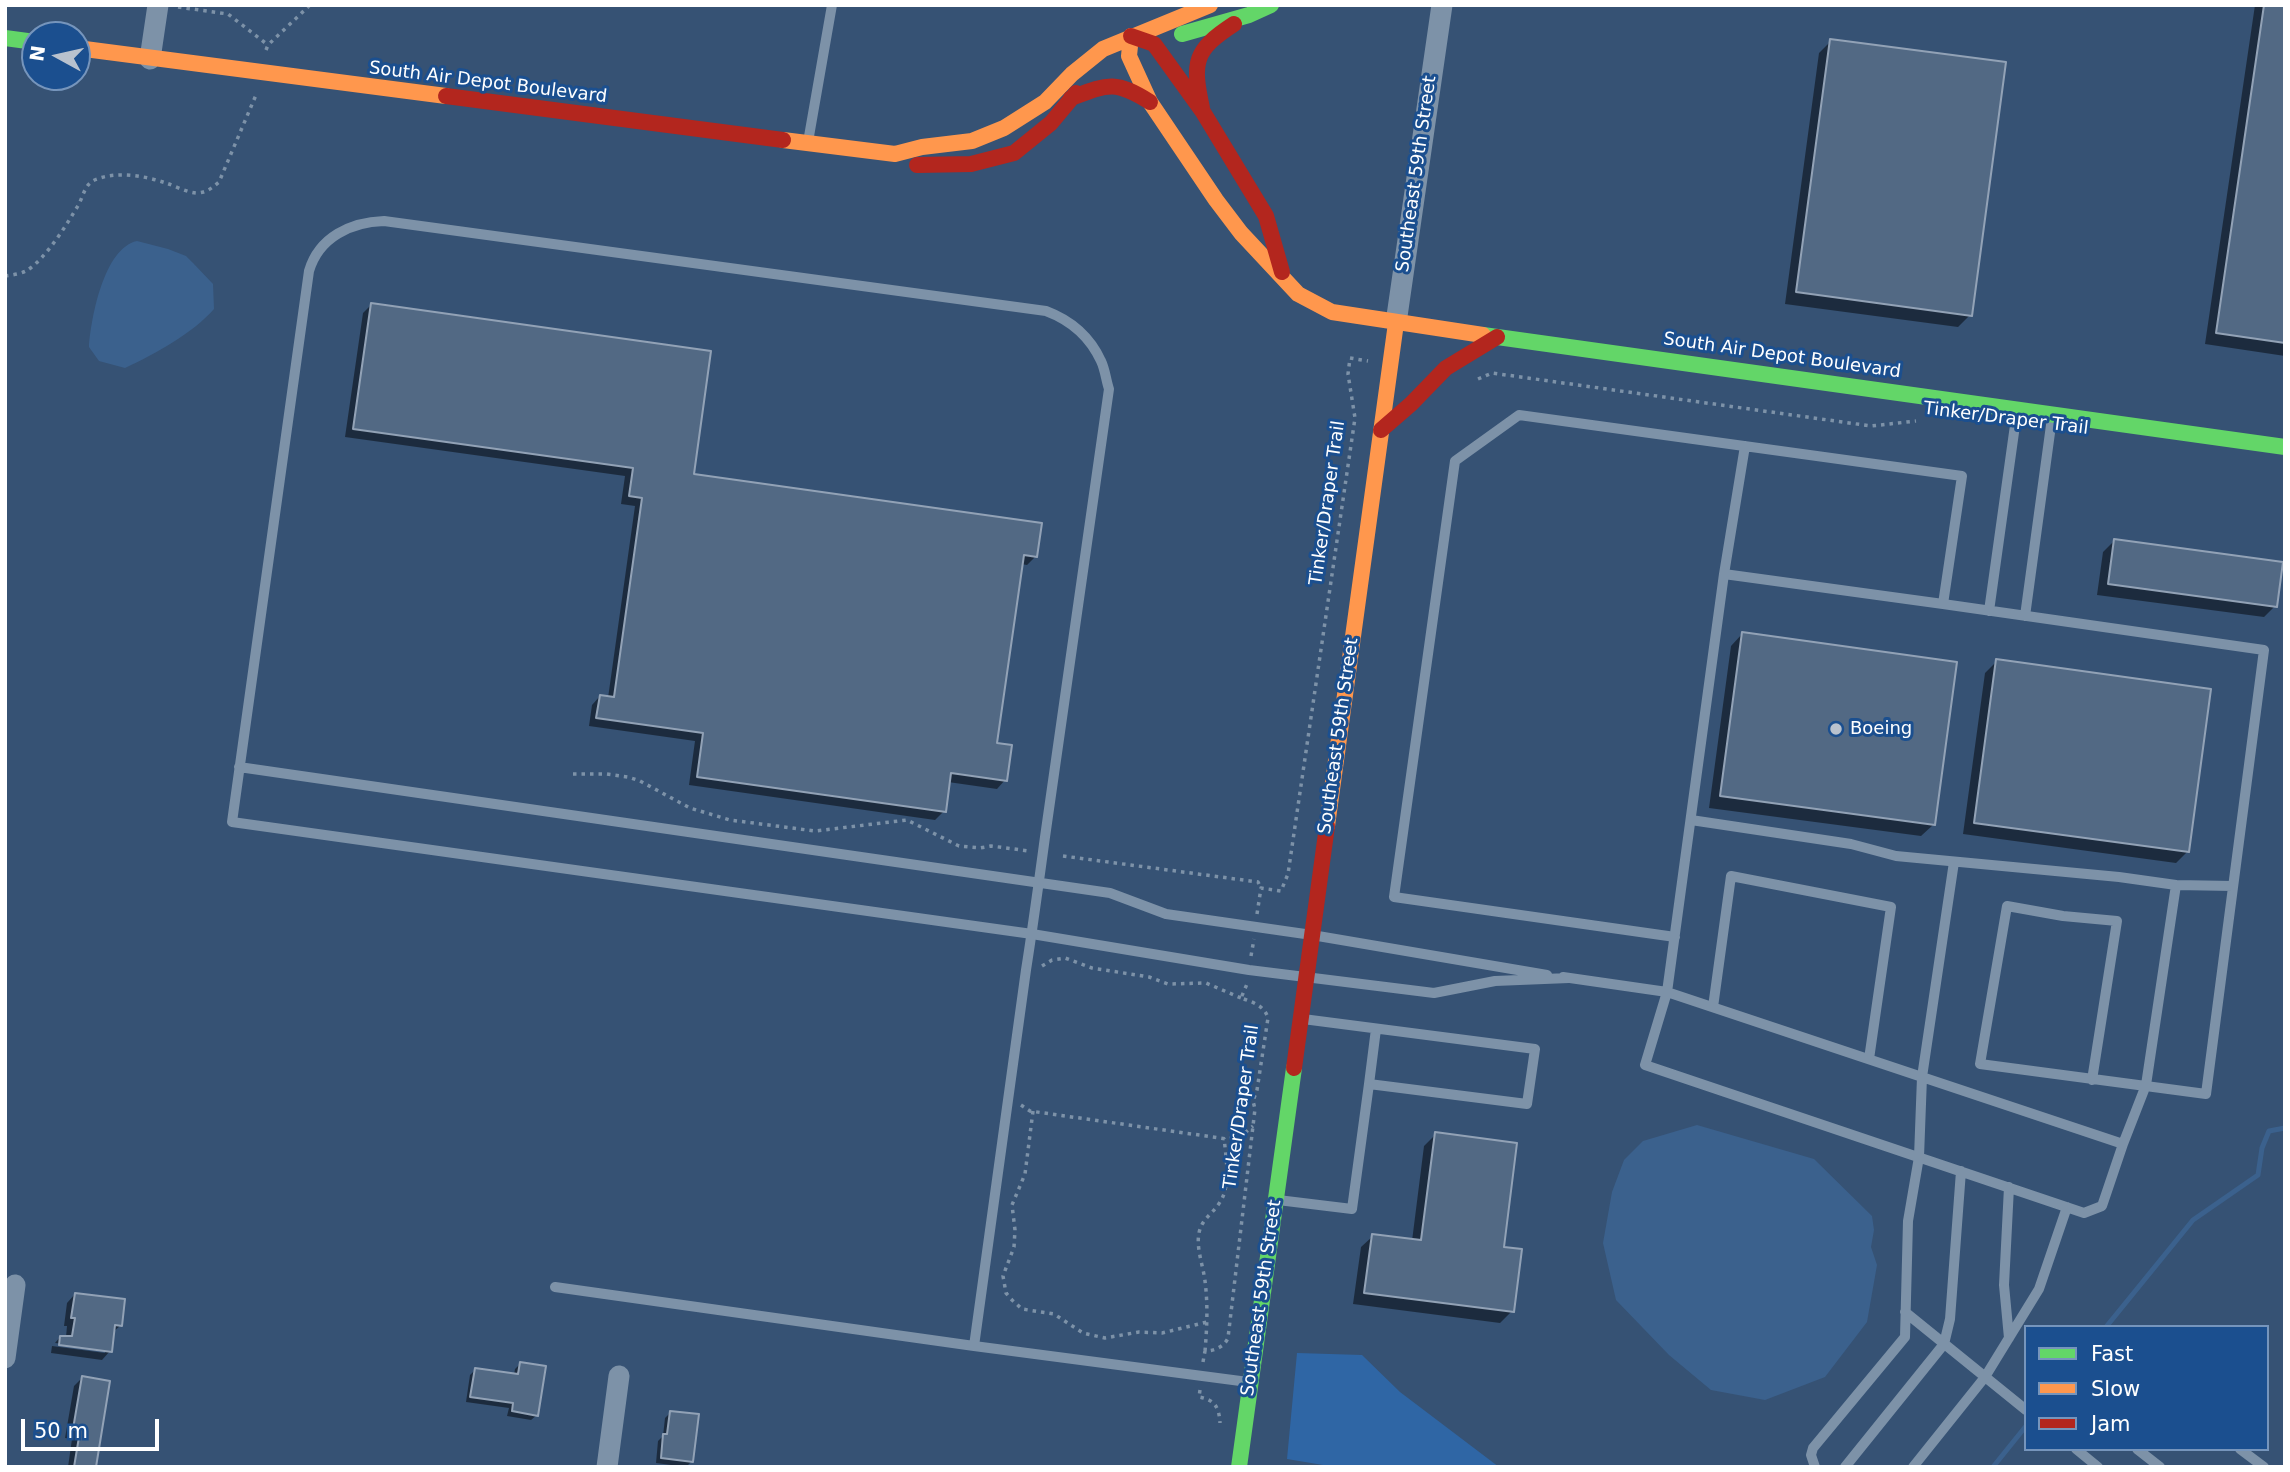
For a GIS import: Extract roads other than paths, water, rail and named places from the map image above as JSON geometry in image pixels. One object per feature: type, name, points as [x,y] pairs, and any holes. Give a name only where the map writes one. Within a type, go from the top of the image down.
[{"type":"main road","points":[[1146,14],[1179,5]]},
{"type":"main road","name":"South Air Depot Boulevard","points":[[91,50],[808,145],[895,154],[922,147],[972,141],[1004,128],[1045,102],[1072,74],[1103,49],[1210,5]]},
{"type":"main road","points":[[1203,112],[1196,76],[1200,56],[1210,40],[1249,15],[1271,5]]},
{"type":"main road","name":"South Air Depot Boulevard","points":[[895,154],[919,166],[971,163],[1014,153],[1051,123],[1092,76],[1154,44],[1249,15]]},
{"type":"main road","points":[[1116,63],[1131,36],[1154,44],[1203,112],[1266,216],[1284,279]]},
{"type":"main road","name":"South Air Depot Boulevard","points":[[1029,111],[1059,67],[1084,44]]},
{"type":"main road","name":"South Air Depot Boulevard","points":[[1116,63],[1150,102],[1233,222],[1298,294],[1332,312],[2285,447]]},
{"type":"main road","points":[[1071,98],[1107,85],[1127,87],[1150,102]]},
{"type":"main road","name":"Southeast 59th Street","points":[[1239,1467],[1396,323]]},
{"type":"main road","points":[[1381,430],[1446,368],[1497,337]]},
{"type":"street","name":"Southeast 59th Street","points":[[1396,323],[1442,5]]},
{"type":"street","points":[[150,59],[168,6]]},
{"type":"street","points":[[5,1358],[15,1285]]},
{"type":"street","points":[[607,1467],[619,1376]]},
{"type":"lane","points":[[808,145],[832,5]]},
{"type":"lane","points":[[974,1346],[1031,934],[1109,389],[1101,361],[1082,333],[1061,317],[1038,310],[384,221],[369,222],[342,230],[323,244],[309,271],[232,822],[1031,934],[1249,970],[1434,993],[1495,981],[1569,978]]},
{"type":"lane","points":[[1989,611],[2017,409]]},
{"type":"lane","points":[[2025,616],[2052,414]]},
{"type":"lane","points":[[1675,937],[1394,897],[1455,461],[1519,415],[1962,476],[1943,604]]},
{"type":"lane","points":[[1745,446],[1724,574],[1667,992],[1645,1065],[2084,1213],[2102,1206],[2146,1086],[2176,885]]},
{"type":"lane","points":[[1724,574],[2264,650],[2206,1094],[2092,1080],[1980,1064],[2007,906],[2063,916],[2117,921],[2092,1080]]},
{"type":"lane","points":[[239,766],[1110,892],[1166,914],[1667,992],[2123,1144]]},
{"type":"lane","points":[[1690,820],[1851,844],[1896,856],[2176,885],[2234,886]]},
{"type":"lane","points":[[1815,1467],[1811,1455],[1813,1448],[1905,1337],[1908,1222],[1919,1157],[1922,1077],[1954,862]]},
{"type":"lane","points":[[1713,1007],[1731,876],[1891,907],[1869,1059]]},
{"type":"lane","points":[[1301,1019],[1535,1049],[1527,1104],[1369,1084]]},
{"type":"lane","points":[[1276,1199],[1352,1209],[1376,1029]]},
{"type":"lane","points":[[1845,1467],[1944,1344],[1950,1319],[1961,1171]]},
{"type":"lane","points":[[2009,1187],[2004,1285],[2009,1338]]},
{"type":"lane","points":[[1913,1467],[1985,1377],[2039,1289],[2067,1207]]},
{"type":"lane","points":[[555,1287],[1251,1382]]},
{"type":"lane","points":[[1905,1312],[2024,1408]]},
{"type":"lane","points":[[2079,1451],[2098,1467]]},
{"type":"lane","points":[[2140,1451],[2160,1467]]},
{"type":"lane","points":[[2243,1451],[2264,1467]]},
{"type":"waterway","points":[[2108,1325],[2193,1220],[2258,1175],[2262,1148],[2269,1131],[2285,1128]]},
{"type":"waterway","points":[[1993,1467],[2024,1428]]},
{"type":"place","name":"Boeing","points":[[1836,729]]}]
